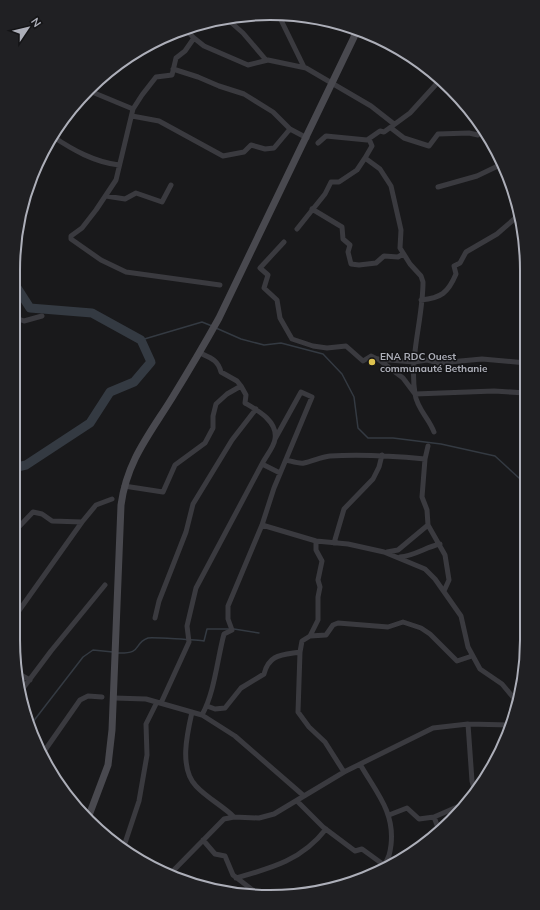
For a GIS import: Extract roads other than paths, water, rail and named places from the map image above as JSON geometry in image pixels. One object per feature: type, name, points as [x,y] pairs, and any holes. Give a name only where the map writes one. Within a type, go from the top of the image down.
[{"type":"main road","points":[[90,813],[108,765],[114,698],[121,505],[124,486],[132,462],[212,332],[307,138],[355,35]]},
{"type":"street","points":[[281,21],[304,67]]},
{"type":"street","points":[[232,23],[244,33],[266,60]]},
{"type":"street","points":[[189,33],[204,46],[248,65],[266,60],[304,67],[333,82],[371,106],[404,138],[429,146],[438,134],[469,133],[478,135],[480,133]]},
{"type":"street","points":[[194,38],[185,51],[177,57],[171,76],[160,76],[151,82],[133,109],[116,180],[82,228],[71,236],[72,239],[101,260],[126,272],[220,285]]},
{"type":"street","points":[[173,69],[244,94],[273,112],[281,122],[290,129],[307,138]]},
{"type":"street","points":[[318,143],[326,136],[364,140],[369,139],[380,131],[384,132],[415,109],[437,84]]},
{"type":"street","points":[[93,93],[133,109]]},
{"type":"street","points":[[132,116],[159,121],[223,156],[244,152],[252,145],[265,149],[274,148],[290,129]]},
{"type":"street","points":[[57,139],[76,151],[104,163],[119,165]]},
{"type":"street","points":[[297,229],[325,194],[331,182],[340,182],[357,170],[372,146],[369,139]]},
{"type":"street","points":[[365,158],[380,169],[391,186],[401,230],[400,246],[403,254],[422,278],[414,362],[415,394],[419,407],[431,424],[434,432]]},
{"type":"street","points":[[438,187],[477,176],[497,166]]},
{"type":"street","points":[[106,196],[127,198],[136,193],[162,202],[171,185]]},
{"type":"street","points":[[312,209],[342,228],[343,240],[350,245],[348,252],[351,264],[359,265],[376,263],[384,256],[398,257],[403,254]]},
{"type":"street","points":[[421,300],[434,298],[450,289],[456,274],[453,268],[460,262],[466,252],[497,234],[514,219]]},
{"type":"street","points":[[284,242],[260,268],[268,275],[264,288],[277,300],[280,318],[287,333],[296,341],[313,346],[327,348],[346,346],[363,361],[371,356],[403,378],[415,394]]},
{"type":"street","points":[[20,319],[24,321],[42,316]]},
{"type":"street","points":[[200,353],[216,361],[220,366],[221,372],[237,381],[246,395],[244,402],[267,417],[274,430],[275,439]]},
{"type":"street","points":[[377,359],[414,362],[428,360],[441,363],[482,359],[520,362]]},
{"type":"street","points":[[124,486],[163,492],[175,465],[203,444],[209,436],[213,428],[213,416],[217,402],[241,386]]},
{"type":"street","points":[[415,394],[494,391],[520,393]]},
{"type":"street","points":[[125,843],[139,801],[147,755],[146,724],[159,702],[189,638],[187,626],[196,588],[301,392],[312,397],[280,473],[262,525],[228,606],[228,619],[232,630],[224,634],[211,685],[210,698],[202,715]]},
{"type":"street","points":[[155,618],[159,601],[186,532],[193,504],[224,453],[256,410]]},
{"type":"street","points":[[428,446],[425,459],[422,497],[427,510],[428,525],[446,556],[449,580],[444,591]]},
{"type":"street","points":[[286,460],[301,463],[330,456],[382,455],[425,459]]},
{"type":"street","points":[[334,543],[344,509],[373,479],[382,455]]},
{"type":"street","points":[[262,464],[280,473]]},
{"type":"street","points":[[20,609],[96,504],[112,499]]},
{"type":"street","points":[[20,526],[34,512],[52,521],[82,522]]},
{"type":"street","points":[[262,525],[316,541],[355,545],[384,552],[425,569],[444,591],[461,616],[466,643],[472,656],[483,672],[502,684],[513,697]]},
{"type":"street","points":[[384,552],[398,550],[428,525]]},
{"type":"street","points":[[316,541],[316,550],[322,561],[318,580],[320,587],[318,597],[318,622],[310,636],[302,641],[300,652],[298,712],[309,727],[325,742],[344,772]]},
{"type":"street","points":[[399,557],[410,556],[423,549],[440,544]]},
{"type":"street","points":[[25,687],[51,651],[104,585]]},
{"type":"street","points":[[310,636],[326,635],[333,625],[338,622],[388,627],[403,622],[424,628],[458,661],[472,656]]},
{"type":"street","points":[[206,706],[215,709],[225,708],[241,688],[264,674],[270,660],[278,656],[300,652]]},
{"type":"street","points":[[23,676],[30,680]]},
{"type":"street","points":[[45,749],[80,700],[88,696],[102,697]]},
{"type":"street","points":[[114,698],[140,698],[202,715],[235,736],[304,796]]},
{"type":"street","points":[[192,712],[185,741],[187,765],[192,778],[196,787],[234,817]]},
{"type":"street","points":[[468,724],[474,785]]},
{"type":"street","points":[[173,871],[224,819],[234,817],[265,817],[274,814],[344,772],[430,729],[468,724],[505,725]]},
{"type":"street","points":[[360,764],[374,786],[389,815],[393,832],[389,857],[387,861]]},
{"type":"street","points":[[297,801],[326,829],[355,851],[362,848],[381,864]]},
{"type":"street","points":[[389,815],[407,808],[419,819],[434,817],[456,808]]},
{"type":"street","points":[[434,817],[438,825]]},
{"type":"street","points":[[236,878],[273,868],[288,861],[314,843],[326,829]]},
{"type":"street","points":[[203,840],[215,854],[225,856],[232,874],[251,889]]},
{"type":"waterway","points":[[20,292],[30,308],[92,313],[141,340],[151,362],[134,382],[110,392],[90,423],[26,465],[20,466]]},
{"type":"waterway","points":[[141,340],[202,322],[212,326]]},
{"type":"waterway","points":[[216,328],[241,339],[264,345],[281,343],[323,354],[342,374],[354,397],[358,428],[368,438],[393,438],[441,444],[495,456],[520,478]]},
{"type":"waterway","points":[[117,653],[131,652],[137,648],[143,640],[148,638],[204,641],[207,629],[230,629]]},
{"type":"waterway","points":[[234,629],[259,633]]},
{"type":"waterway","points":[[33,721],[83,657],[93,650],[113,652]]},
{"type":"place","name":"ENA RDC Ouest communauté Bethanie","points":[[372,362]]}]
